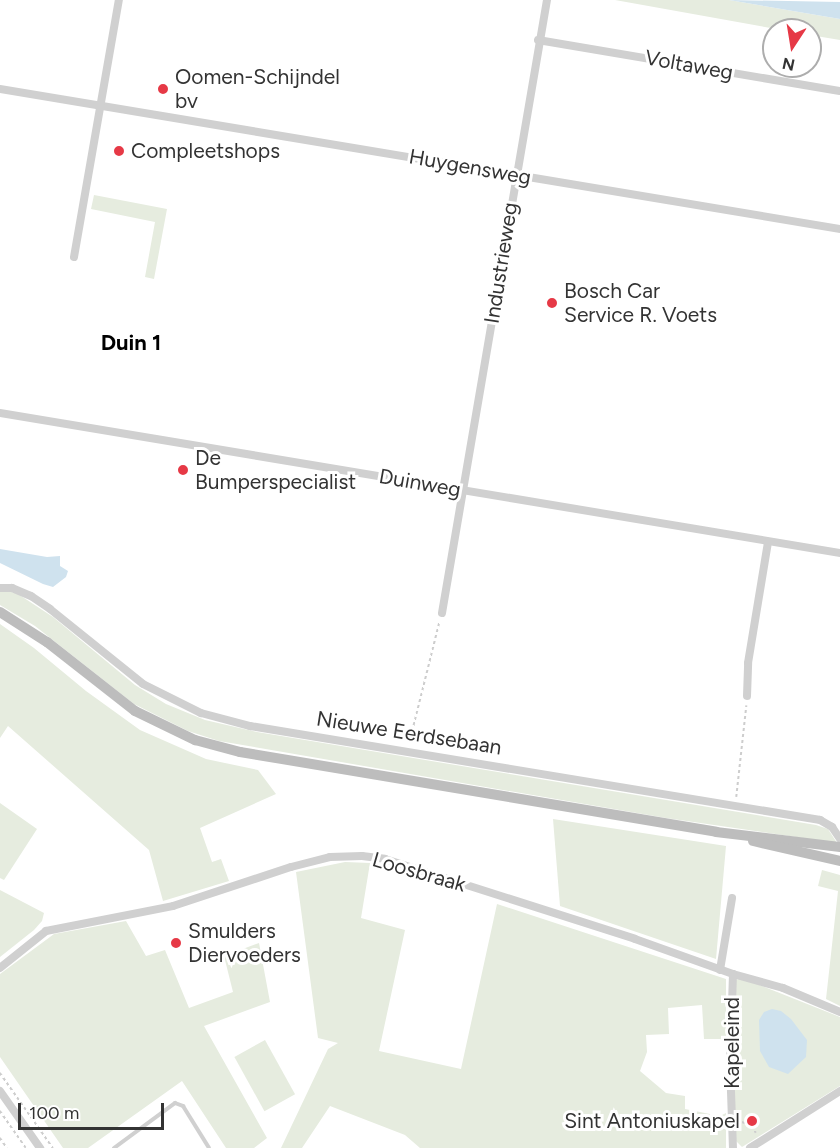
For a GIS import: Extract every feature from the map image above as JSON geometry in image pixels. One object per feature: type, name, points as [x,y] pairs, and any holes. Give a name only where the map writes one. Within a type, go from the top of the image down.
[{"type":"main road","points":[[0,612],[47,642],[135,711],[195,740],[240,752],[716,832],[840,847]]},
{"type":"main road","points":[[716,832],[840,861]]},
{"type":"street","points":[[74,257],[119,0]]},
{"type":"street","name":"Industrieweg","points":[[442,613],[538,40],[547,0]]},
{"type":"street","name":"Voltaweg","points":[[538,40],[840,91]]},
{"type":"street","name":"Huygensweg","points":[[0,89],[840,229]]},
{"type":"street","name":"Duinweg","points":[[0,413],[840,554]]},
{"type":"street","points":[[747,696],[748,663],[768,542]]},
{"type":"street","name":"Nieuwe Eerdsebaan","points":[[0,588],[12,588],[31,596],[142,684],[201,713],[250,726],[820,820],[832,827],[840,839]]},
{"type":"street","name":"Loosbraak","points":[[0,968],[46,931],[173,906],[291,867],[330,857],[362,856],[384,859],[545,910],[720,970],[783,988],[840,1011]]},
{"type":"street","points":[[720,970],[732,898]]},
{"type":"street","name":"Kapeleind","points":[[733,974],[730,1063],[733,1148]]},
{"type":"street","points":[[0,1091],[40,1148]]},
{"type":"street","points":[[750,1148],[840,1091]]},
{"type":"lane","points":[[114,1148],[175,1103],[183,1106],[209,1148]]},
{"type":"path","points":[[407,752],[442,613]]},
{"type":"path","points":[[735,807],[747,696]]},
{"type":"path","points":[[0,1073],[53,1148]]},
{"type":"path","points":[[0,1111],[26,1148]]},
{"type":"path","points":[[732,1123],[741,1121],[752,1126],[758,1142]]},
{"type":"path","points":[[0,1138],[7,1148]]},
{"type":"shaded area","points":[[615,0],[729,0],[840,19],[840,40],[822,37],[822,18],[762,18],[762,26]]},
{"type":"shaded area","points":[[94,195],[167,209],[154,279],[145,277],[155,222],[91,209]]},
{"type":"shaded area","points":[[5,590],[18,594],[53,617],[135,685],[166,704],[205,720],[257,732],[816,825],[828,829],[837,843],[666,818],[219,741],[188,731],[134,704],[35,626],[0,605],[0,592]]},
{"type":"shaded area","points":[[0,624],[140,730],[206,759],[258,770],[276,794],[200,828],[212,862],[221,859],[229,881],[163,901],[149,850],[8,726],[0,738]]},
{"type":"shaded area","points":[[0,803],[37,829],[4,880],[0,878]]},
{"type":"shaded area","points":[[553,819],[726,846],[716,959],[560,906]]},
{"type":"shaded area","points":[[345,862],[370,863],[361,918],[405,930],[379,1051],[461,1069],[497,904],[726,979],[726,1039],[704,1039],[702,1005],[668,1008],[669,1034],[646,1035],[647,1052],[640,1071],[666,1093],[685,1096],[685,1109],[720,1116],[726,1113],[726,1148],[420,1148],[405,1135],[330,1106],[302,1148],[281,1148],[328,1049],[338,1043],[318,1038],[296,872]]},
{"type":"shaded area","points":[[822,870],[840,875],[840,1006],[826,999],[838,891],[818,886]]},
{"type":"shaded area","points":[[0,890],[44,913],[42,921],[34,930],[0,957]]},
{"type":"shaded area","points":[[126,921],[146,956],[165,950],[189,1008],[233,992],[224,956],[259,943],[270,1002],[204,1026],[267,1138],[254,1148],[226,1148],[182,1081],[88,1148],[63,1148],[0,1057],[0,974],[54,934]]},
{"type":"shaded area","points":[[742,978],[840,1017],[840,1086],[742,1147],[735,1140],[734,986],[735,980]]},
{"type":"shaded area","points":[[265,1040],[295,1094],[264,1111],[234,1057]]},
{"type":"water","points":[[729,0],[840,2],[840,19]]},
{"type":"water","points":[[0,549],[47,557],[60,556],[60,566],[68,571],[66,577],[53,587],[43,584],[0,563]]},
{"type":"water","points":[[772,1009],[781,1011],[791,1019],[807,1040],[806,1057],[788,1074],[769,1067],[760,1051],[759,1020],[764,1012]]},
{"type":"place","name":"Oomen-Schijndel bv","points":[[163,89]]},
{"type":"place","name":"Compleetshops","points":[[119,151]]},
{"type":"place","name":"Bosch Car Service R. Voets","points":[[552,303]]},
{"type":"place","name":"De Bumperspecialist","points":[[183,470]]},
{"type":"place","name":"Smulders Diervoeders","points":[[176,943]]},
{"type":"place","name":"Sint Antoniuskapel","points":[[752,1121]]},
{"type":"district","name":"Duin 1","points":[[131,343]]}]
